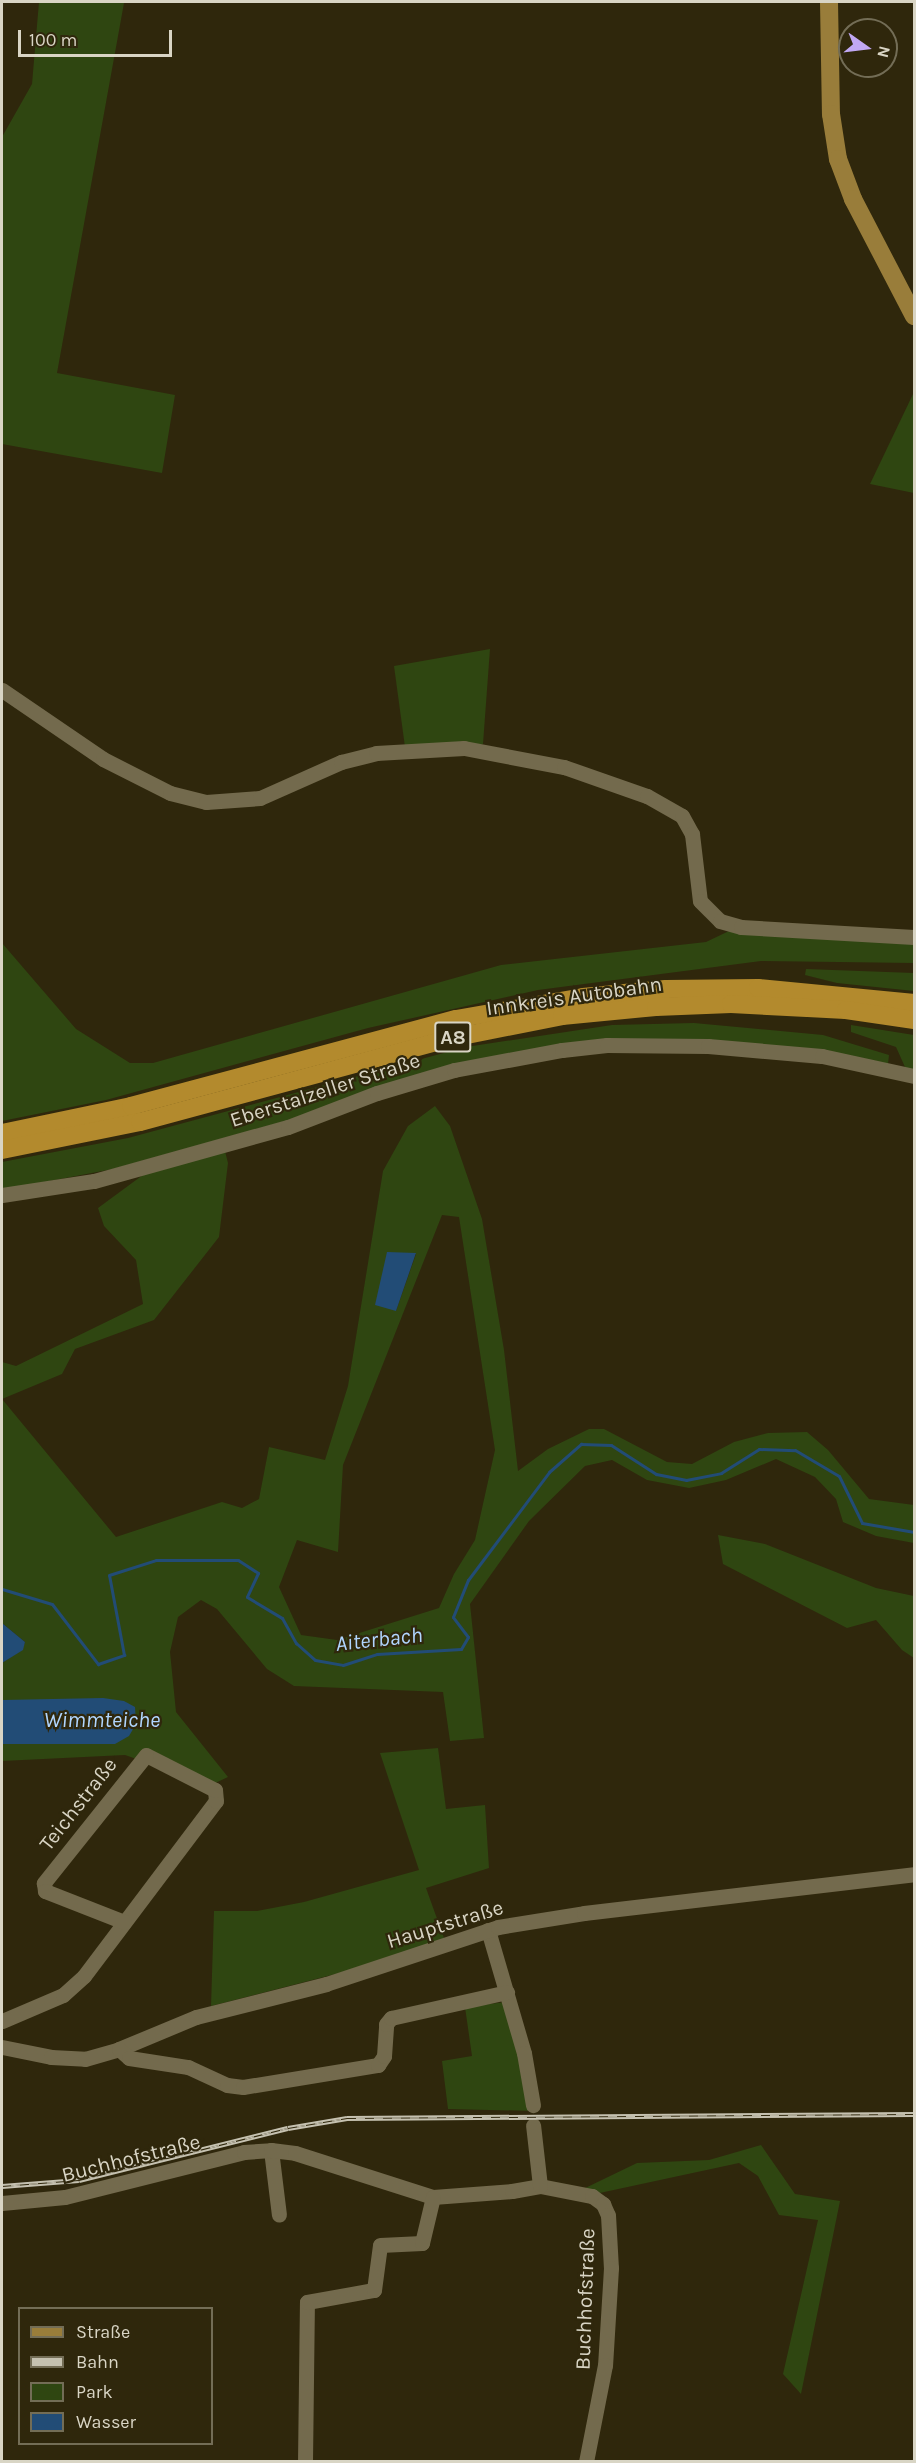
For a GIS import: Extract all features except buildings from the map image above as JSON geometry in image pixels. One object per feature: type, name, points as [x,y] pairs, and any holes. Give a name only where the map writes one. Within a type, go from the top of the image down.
[{"type":"highway","name":"Innkreis Autobahn","points":[[2,1133],[152,1101],[456,1020],[583,997],[666,989],[758,988],[861,995],[915,1003]]},
{"type":"highway","name":"Innkreis Autobahn","points":[[2,1150],[140,1122],[452,1038],[572,1015],[656,1006],[741,1005],[846,1010],[915,1020]]},
{"type":"main road","points":[[829,2],[831,114],[838,159],[857,207],[915,316]]},
{"type":"street","points":[[2,690],[103,759],[170,793],[206,802],[260,798],[341,762],[396,751],[464,748],[564,767],[647,796],[682,816],[692,834],[700,901],[720,921],[751,928],[915,937]]},
{"type":"street","name":"Eberstalzeller Straße","points":[[2,1196],[94,1181],[288,1127],[377,1093],[454,1070],[562,1050],[608,1045],[708,1046],[822,1056],[915,1076]]},
{"type":"street","name":"Teichstraße","points":[[2,2021],[63,1995],[84,1976],[216,1801],[214,1790],[146,1755],[44,1883],[45,1891],[124,1922]]},
{"type":"street","name":"Hauptstraße","points":[[2,2046],[69,2059],[120,2049],[196,2017],[326,1984],[488,1930],[584,1912],[915,1874]]},
{"type":"street","points":[[488,1930],[527,2064],[532,2105]]},
{"type":"street","points":[[120,2049],[129,2058],[189,2067],[227,2085],[243,2087],[378,2065],[384,2056],[386,2024],[392,2018],[507,1992]]},
{"type":"street","points":[[533,2125],[540,2186]]},
{"type":"street","points":[[271,2150],[279,2215]]},
{"type":"street","name":"Buchhofstraße","points":[[2,2203],[65,2197],[223,2157],[271,2150],[296,2153],[433,2197],[540,2186],[592,2196],[603,2204],[608,2216],[611,2268],[605,2365],[586,2462]]},
{"type":"street","points":[[305,2462],[307,2302],[374,2290],[380,2245],[422,2243],[433,2197]]},
{"type":"green space","points":[[39,2],[124,3],[57,373],[175,395],[162,473],[2,444],[2,137],[32,84]]},
{"type":"green space","points":[[914,392],[914,493],[870,484]]},
{"type":"green space","points":[[490,649],[483,744],[405,747],[394,666]]},
{"type":"green space","points":[[729,931],[914,942],[914,963],[761,961],[538,990],[368,1028],[106,1100],[2,1121],[2,943],[76,1029],[130,1063],[153,1063],[501,965],[706,942]]},
{"type":"green space","points":[[806,969],[914,973],[914,991],[837,983],[805,975]]},
{"type":"green space","points":[[694,1023],[823,1035],[889,1055],[888,1064],[562,1044],[113,1169],[2,1190],[2,1162],[128,1138],[466,1047],[612,1025]]},
{"type":"green space","points":[[851,1025],[914,1035],[914,1071],[905,1067],[896,1047],[851,1032]]},
{"type":"green space","points":[[435,1106],[450,1126],[482,1219],[504,1350],[518,1471],[548,1449],[589,1429],[604,1429],[667,1462],[692,1464],[734,1442],[768,1433],[807,1432],[828,1450],[869,1499],[914,1505],[914,1543],[876,1536],[843,1522],[836,1499],[815,1477],[776,1459],[726,1480],[689,1488],[647,1480],[612,1460],[585,1466],[529,1521],[470,1604],[484,1738],[450,1741],[443,1692],[294,1686],[267,1669],[217,1609],[201,1600],[178,1617],[170,1652],[176,1712],[228,1777],[211,1785],[125,1755],[2,1761],[2,1663],[22,1650],[25,1642],[2,1623],[2,1399],[116,1537],[222,1502],[242,1508],[259,1499],[269,1447],[325,1460],[348,1386],[383,1171],[408,1126]],"holes":[[[442,1215],[459,1217],[495,1450],[475,1540],[454,1574],[439,1608],[337,1640],[301,1635],[279,1587],[297,1540],[338,1552],[343,1465]],[[387,1253],[416,1254],[396,1311]]]},
{"type":"green space","points":[[225,1151],[228,1163],[219,1237],[154,1320],[75,1349],[62,1374],[2,1399],[2,1362],[16,1366],[143,1304],[136,1260],[104,1226],[98,1208],[151,1169]]},
{"type":"green space","points":[[718,1535],[765,1544],[876,1588],[914,1596],[914,1658],[902,1650],[876,1620],[847,1628],[723,1564]]},
{"type":"green space","points":[[438,1748],[446,1809],[485,1805],[489,1868],[426,1888],[444,1938],[409,1955],[211,2006],[214,1911],[257,1911],[304,1902],[419,1870],[380,1753]]},
{"type":"green space","points":[[514,2001],[536,2111],[448,2109],[442,2061],[472,2056],[465,2007]]},
{"type":"green space","points":[[761,2145],[795,2194],[840,2201],[801,2394],[783,2374],[818,2220],[779,2215],[758,2176],[739,2163],[595,2194],[579,2191],[637,2163],[709,2160]]},
{"type":"water","points":[[387,1252],[416,1253],[396,1311],[375,1305]]},
{"type":"water","name":"Wimmteiche","points":[[2,1623],[25,1642],[23,1650],[2,1663]]},
{"type":"water","name":"Wimmteiche","points":[[103,1698],[124,1701],[135,1707],[136,1724],[129,1736],[115,1744],[2,1744],[2,1700]]},
{"type":"waterway","name":"Aiterbach","points":[[2,1589],[52,1604],[98,1664],[124,1655],[109,1575],[156,1560],[238,1560],[258,1573],[247,1597],[282,1618],[296,1643],[315,1660],[343,1665],[377,1654],[461,1649],[468,1637],[453,1617],[468,1580],[549,1472],[581,1444],[611,1445],[656,1474],[686,1480],[721,1473],[759,1449],[795,1450],[839,1476],[862,1523],[914,1532]]},
{"type":"railway","points":[[2,2186],[79,2180],[288,2128],[347,2118],[914,2114]]}]
